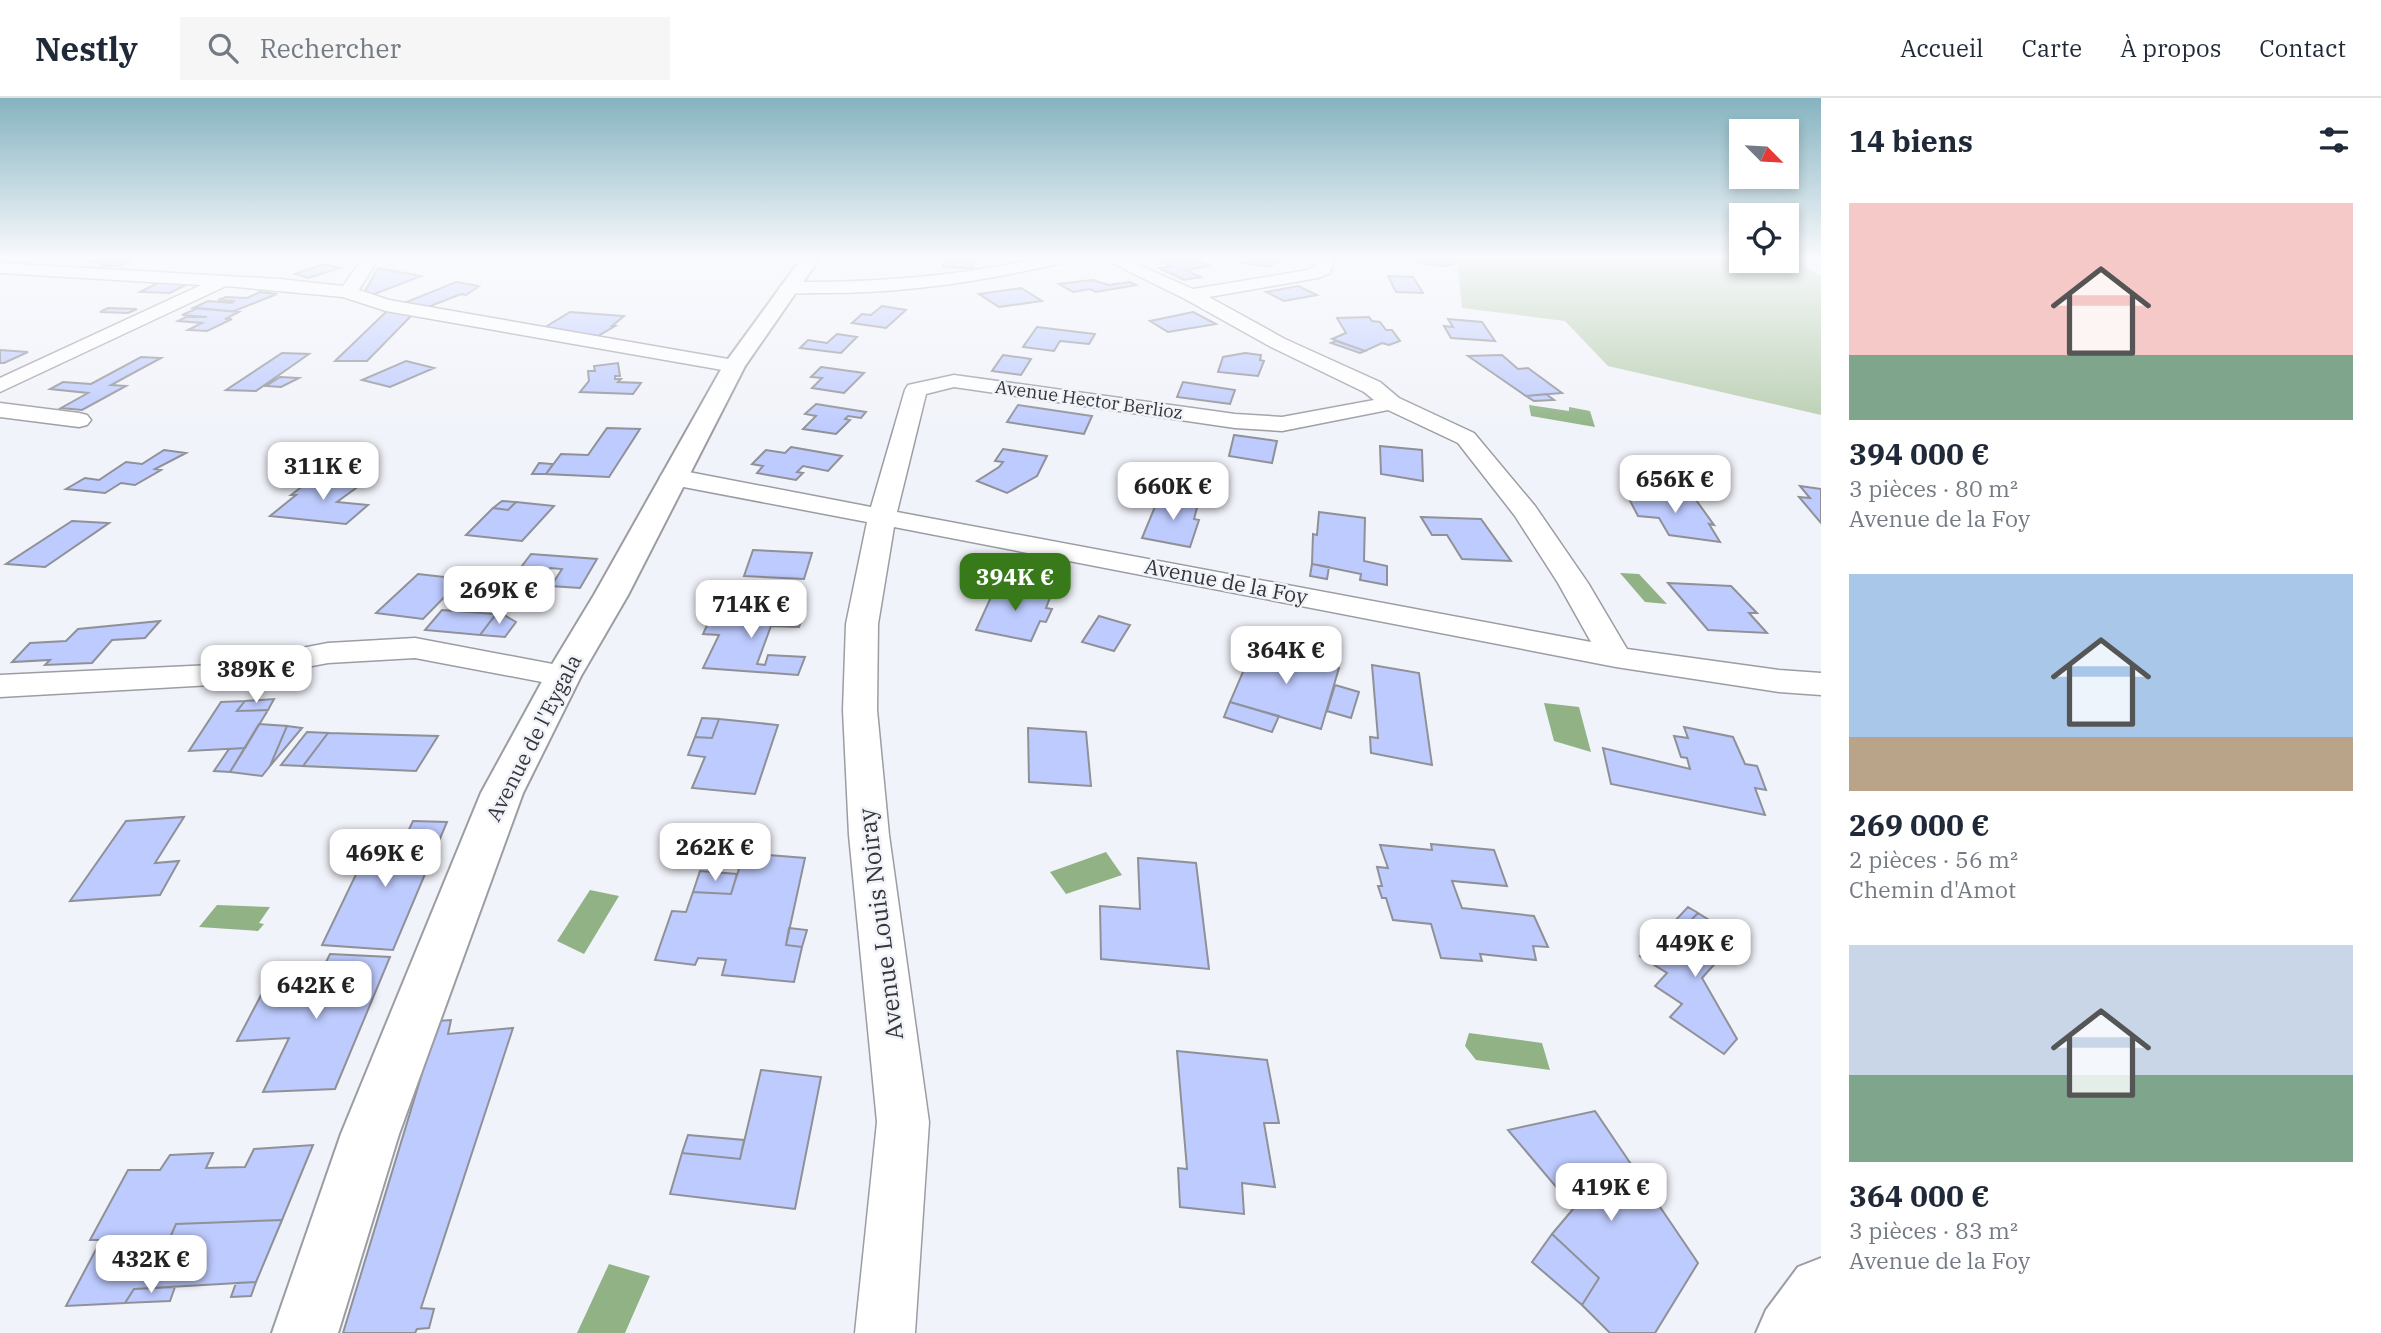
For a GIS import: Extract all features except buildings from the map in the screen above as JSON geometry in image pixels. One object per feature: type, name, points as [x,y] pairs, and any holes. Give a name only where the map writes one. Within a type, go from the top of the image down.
[{"type":"street","points":[[0,386],[148,317]]},
{"type":"street","points":[[452,317],[734,366]]},
{"type":"street","name":"Avenue de l'Eygala","points":[[305,1333],[370,1134],[502,793],[563,676],[611,595],[734,366],[768,317]]},
{"type":"street","points":[[1230,317],[1278,343],[1372,387],[1391,403],[1466,438],[1525,512],[1573,583],[1616,657]]},
{"type":"street","name":"Avenue Hector Berlioz","points":[[882,516],[916,390],[954,381],[1235,421],[1282,424],[1391,403]]},
{"type":"street","points":[[0,410],[79,419]]},
{"type":"street","name":"Avenue de la Foy","points":[[673,477],[1616,657],[1779,681],[1821,684]]},
{"type":"street","name":"Avenue Louis Noiray","points":[[882,516],[862,624],[860,710],[869,835],[904,1122],[884,1333]]},
{"type":"street","points":[[0,687],[212,675],[328,653],[415,648],[563,676]]},
{"type":"street","points":[[1789,1333],[1821,1290]]},
{"type":"shaded area","points":[[1530,317],[1821,317],[1821,415],[1608,366],[1565,321]]},
{"type":"shaded area","points":[[1529,405],[1590,411],[1595,427],[1531,416]]},
{"type":"shaded area","points":[[1620,573],[1639,574],[1667,604],[1645,602]]},
{"type":"shaded area","points":[[1544,703],[1579,707],[1591,752],[1554,741]]},
{"type":"shaded area","points":[[1106,852],[1122,875],[1066,894],[1050,872]]},
{"type":"shaded area","points":[[590,890],[619,896],[584,954],[557,941]]},
{"type":"shaded area","points":[[217,905],[270,907],[259,923],[264,924],[258,931],[199,927]]},
{"type":"shaded area","points":[[1469,1033],[1542,1043],[1550,1070],[1476,1060],[1465,1046]]},
{"type":"shaded area","points":[[609,1264],[650,1276],[625,1333],[577,1333]]}]
